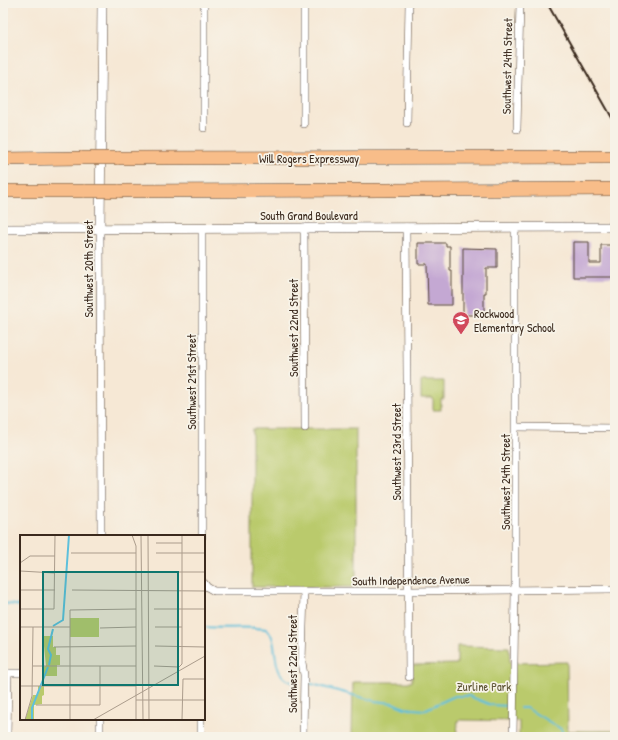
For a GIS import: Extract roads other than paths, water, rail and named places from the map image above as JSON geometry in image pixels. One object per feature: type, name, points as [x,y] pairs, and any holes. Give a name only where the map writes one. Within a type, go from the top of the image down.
[{"type":"highway","name":"Will Rogers Expressway","points":[[3,159],[615,157]]},
{"type":"highway","points":[[3,191],[615,189]]},
{"type":"street","name":"Southwest 20th Street","points":[[101,535],[100,228],[102,3]]},
{"type":"street","points":[[204,3],[204,128]]},
{"type":"street","points":[[304,3],[304,124]]},
{"type":"street","points":[[408,123],[409,3]]},
{"type":"street","name":"Southwest 24th Street","points":[[517,129],[520,3]]},
{"type":"street","name":"Southwest 22nd Street","points":[[304,227],[305,428]]},
{"type":"street","name":"Southwest 23rd Street","points":[[406,227],[409,677]]},
{"type":"street","name":"Southwest 24th Street","points":[[513,737],[516,427],[515,227]]},
{"type":"street","name":"South Grand Boulevard","points":[[3,229],[615,227]]},
{"type":"street","name":"Southwest 21st Street","points":[[202,228],[202,535]]},
{"type":"street","points":[[516,427],[615,428]]},
{"type":"street","name":"South Independence Avenue","points":[[206,585],[214,591],[304,592],[615,589]]},
{"type":"street","name":"Southwest 22nd Street","points":[[303,737],[304,675],[302,662],[304,592]]},
{"type":"street","points":[[7,737],[5,673],[20,673]]},
{"type":"street","points":[[100,720],[100,737]]},
{"type":"street","points":[[201,720],[201,737]]},
{"type":"waterway","points":[[3,603],[20,606]]},
{"type":"waterway","points":[[205,627],[266,629],[272,637],[277,666],[280,672],[283,677],[289,681],[297,683]]},
{"type":"waterway","points":[[308,683],[375,701],[393,703],[405,708],[424,710],[455,696],[469,696],[491,705],[508,706]]},
{"type":"waterway","points":[[520,708],[526,708],[533,712],[561,729],[563,734],[577,737]]},
{"type":"railway","points":[[547,3],[615,123]]},
{"type":"place","name":"Rockwood Elementary School","points":[[461,335]]},
{"type":"park label","name":"Zurline Park","points":[[484,686]]}]
